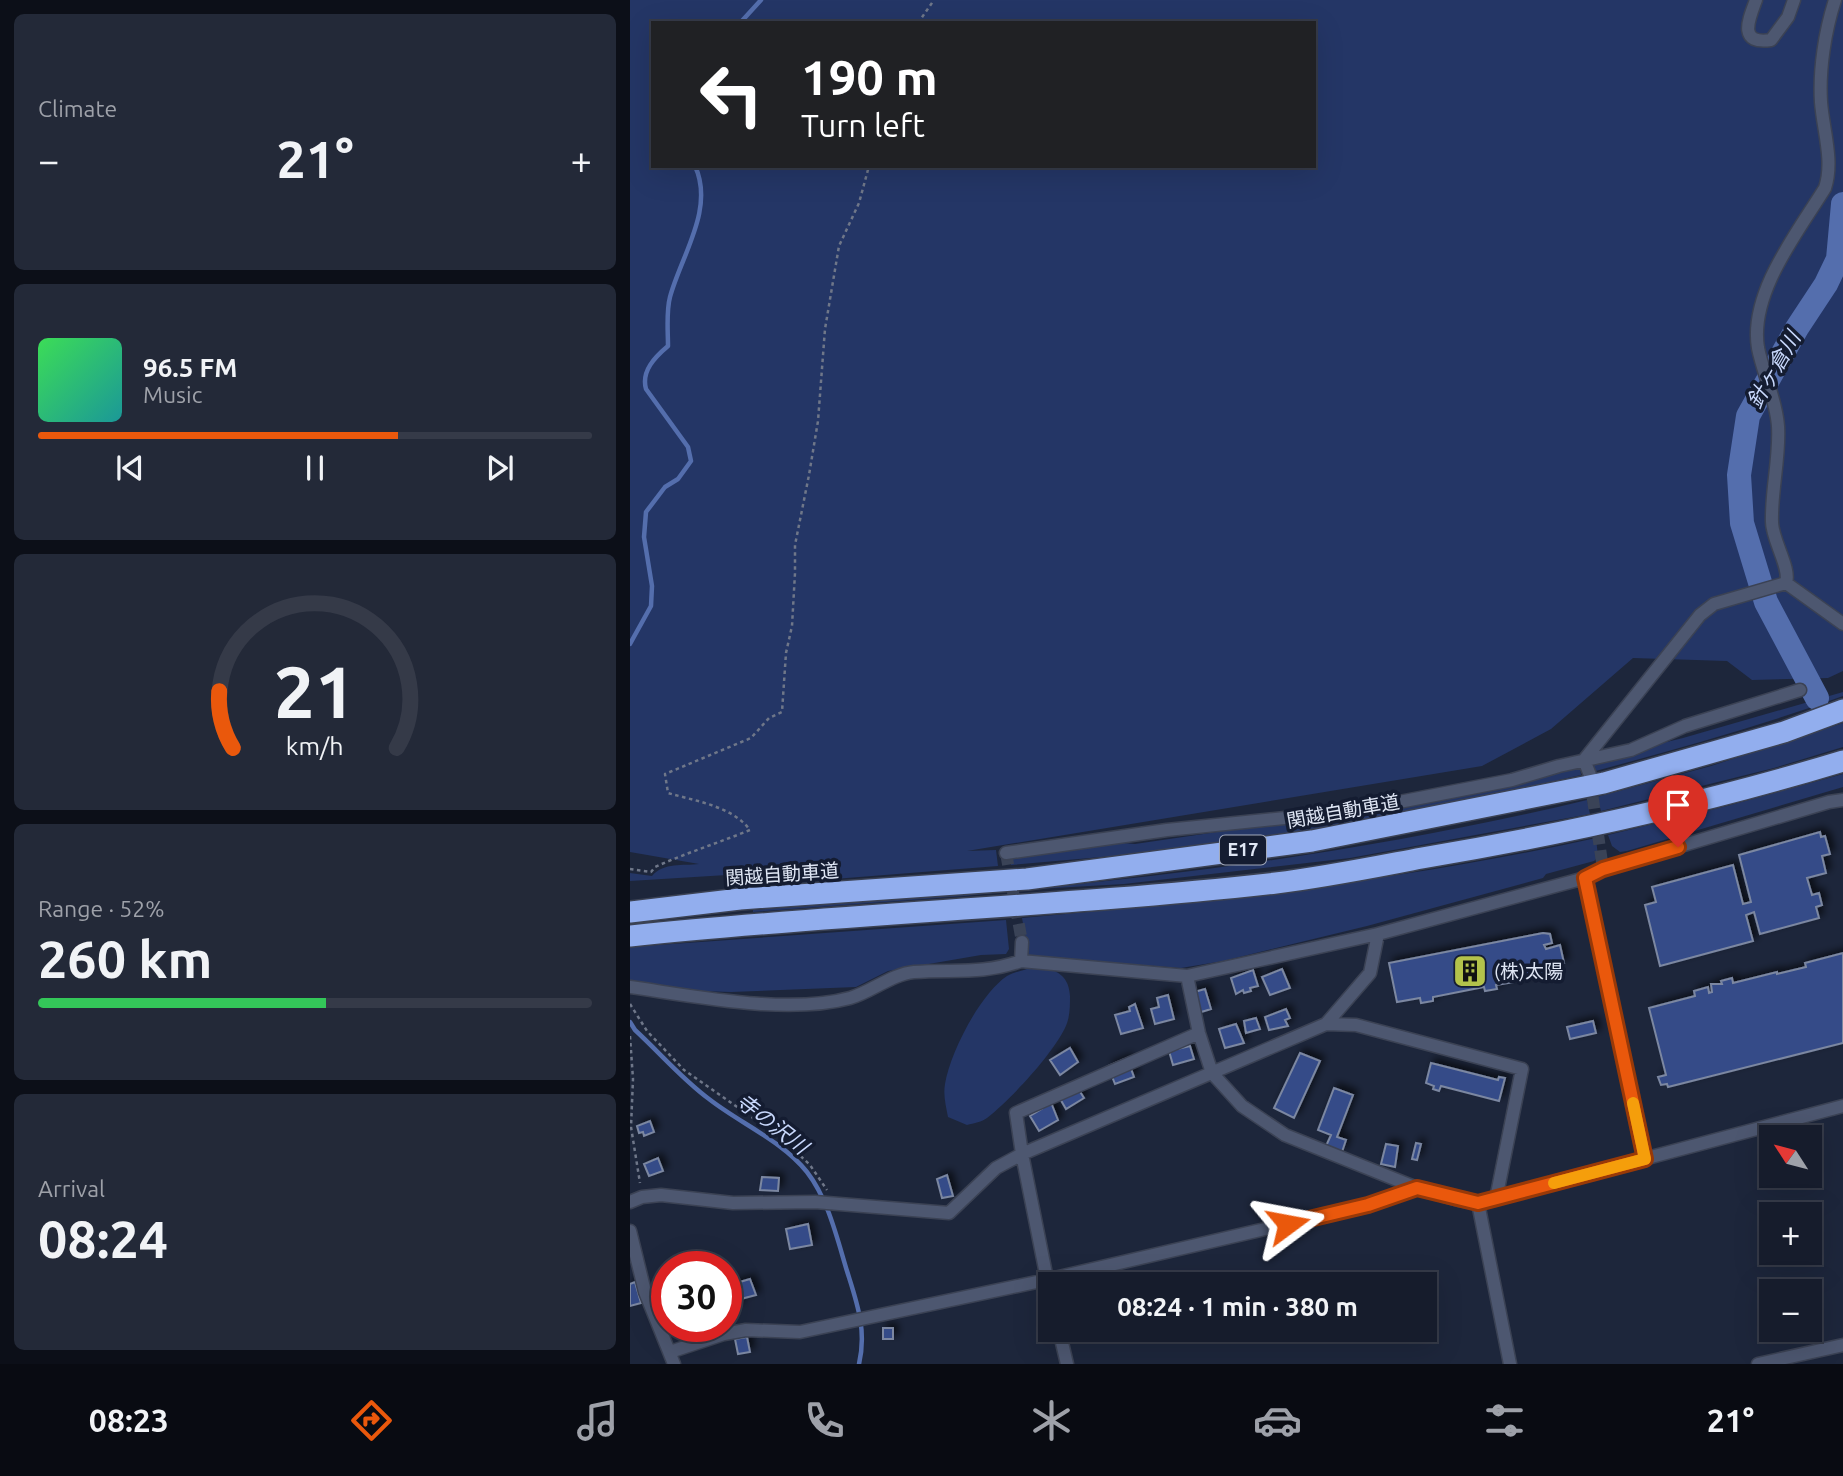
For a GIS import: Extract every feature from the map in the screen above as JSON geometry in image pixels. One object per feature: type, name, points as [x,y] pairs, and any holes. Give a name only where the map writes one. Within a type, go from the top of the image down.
[{"type":"highway","name":"関越自動車道","points":[[630,912],[740,899],[1027,878],[1312,841],[1604,783],[1784,732],[1843,710]]},
{"type":"highway","name":"E17","points":[[630,936],[723,926],[1035,904],[1277,882],[1476,849],[1622,820],[1843,761]]},
{"type":"street","points":[[1756,0],[1747,26],[1749,36],[1756,41],[1771,40],[1787,17],[1794,0]]},
{"type":"street","points":[[1786,583],[1788,576],[1775,543],[1772,522],[1778,422],[1759,348],[1757,329],[1763,300],[1776,270],[1825,188],[1830,174],[1821,100],[1828,20],[1835,0]]},
{"type":"street","points":[[1786,583],[1843,624]]},
{"type":"street","points":[[1584,760],[1700,615],[1714,604],[1786,583]]},
{"type":"street","points":[[1006,853],[1167,830],[1353,811],[1512,780],[1631,750],[1685,726],[1800,690]]},
{"type":"street","points":[[1584,760],[1590,775]]},
{"type":"street","points":[[630,986],[756,1004],[808,1003],[849,998],[911,972],[998,969],[1021,961],[1187,976],[1378,934],[1585,878],[1603,869],[1843,800]]},
{"type":"street","points":[[1585,878],[1645,1159]]},
{"type":"street","points":[[1326,1024],[1370,973],[1378,934]]},
{"type":"street","points":[[1021,961],[1022,942]]},
{"type":"street","points":[[1187,976],[1199,1033],[1212,1073],[1242,1106],[1285,1135],[1417,1188],[1478,1203],[1843,1106]]},
{"type":"street","points":[[636,1200],[661,1195],[733,1203],[815,1202],[949,1213],[996,1168],[1021,1154],[1326,1024],[1356,1025],[1522,1069],[1496,1199]]},
{"type":"street","points":[[1044,1272],[1021,1154],[1016,1113],[1199,1033]]},
{"type":"street","points":[[1080,1272],[1368,1205],[1417,1188]]},
{"type":"street","points":[[1478,1203],[1510,1364]]},
{"type":"street","points":[[630,1231],[645,1292],[672,1358],[724,1334],[746,1330],[800,1332],[1038,1282]]},
{"type":"street","points":[[1062,1342],[1067,1364]]},
{"type":"street","points":[[1758,1364],[1843,1345]]},
{"type":"path","points":[[919,21],[934,0]]},
{"type":"path","points":[[630,869],[652,872],[655,867],[750,830],[744,822],[725,810],[668,793],[664,774],[751,738],[769,718],[782,712],[786,653],[792,626],[795,545],[818,421],[825,329],[839,246],[859,203],[868,168]]},
{"type":"path","points":[[630,1004],[647,1031],[684,1070],[758,1121],[810,1165],[826,1185],[830,1203]]},
{"type":"path","points":[[630,1036],[633,1079],[631,1127],[636,1200]]},
{"type":"shaded area","points":[[630,0],[1843,0],[1843,671],[1828,678],[1752,680],[1727,661],[1633,658],[1551,729],[1482,766],[967,851],[996,850],[998,866],[760,885],[759,873],[630,881],[630,873],[652,876],[662,868],[699,864],[630,852]]},
{"type":"shaded area","points":[[1843,692],[1843,696],[1781,717],[1592,772],[1593,760],[1683,738]]},
{"type":"shaded area","points":[[1843,723],[1843,747],[1774,768],[1601,811],[1597,797],[1711,766]]},
{"type":"shaded area","points":[[1580,766],[1581,775],[1384,819],[1147,853],[1011,865],[1010,855],[1109,842],[1135,844],[1353,812]]},
{"type":"shaded area","points":[[1843,774],[1843,787],[1627,851],[1620,852],[1612,846],[1608,835],[1727,806]]},
{"type":"shaded area","points":[[1587,800],[1590,814],[1350,858],[1124,884],[1020,890],[1163,875],[1376,844]]},
{"type":"shaded area","points":[[1596,838],[1598,857],[1594,861],[1546,874],[1543,878],[1367,926],[1223,961],[1181,968],[1029,956],[1022,918],[1167,904],[1382,877]]},
{"type":"shaded area","points":[[1012,891],[965,896],[753,912],[753,910]]},
{"type":"shaded area","points":[[1006,920],[1009,949],[1006,954],[981,955],[888,971],[856,987],[731,992],[669,990],[630,981],[630,947]]},
{"type":"shaded area","points":[[1033,967],[1059,973],[1067,982],[1070,996],[1069,1016],[1059,1039],[1030,1076],[987,1118],[967,1125],[948,1117],[945,1084],[953,1057],[968,1025],[987,996],[1007,976]]},
{"type":"building","points":[[1820,832],[1821,837],[1825,836],[1830,854],[1822,856],[1826,873],[1807,878],[1812,895],[1819,893],[1822,905],[1816,907],[1819,918],[1760,934],[1754,912],[1746,915],[1753,941],[1660,966],[1645,905],[1656,902],[1652,887],[1733,865],[1743,904],[1751,902],[1739,855]]},
{"type":"building","name":"(株)太陽","points":[[1543,933],[1550,934],[1552,943],[1544,945],[1546,949],[1560,945],[1564,963],[1549,966],[1550,976],[1496,985],[1497,989],[1485,991],[1484,987],[1433,997],[1433,1001],[1421,1003],[1420,998],[1397,1002],[1389,963]]},
{"type":"building","points":[[1843,953],[1843,1043],[1668,1087],[1667,1084],[1661,1085],[1658,1077],[1666,1075],[1649,1008],[1695,996],[1694,991],[1708,987],[1709,993],[1712,992],[1711,984],[1722,984],[1721,981],[1732,978],[1733,983],[1777,974],[1806,967],[1805,963]]},
{"type":"building","points":[[1282,969],[1290,988],[1270,995],[1262,977]]},
{"type":"building","points":[[1253,970],[1258,986],[1250,988],[1251,991],[1244,993],[1243,990],[1236,994],[1231,978]]},
{"type":"building","points":[[1205,989],[1211,1009],[1198,1013],[1187,994]]},
{"type":"building","points":[[1168,995],[1174,1019],[1155,1024],[1151,1009],[1159,1007],[1157,998]]},
{"type":"building","points":[[1135,1004],[1143,1028],[1121,1034],[1115,1015],[1130,1011],[1129,1007]]},
{"type":"building","points":[[1286,1009],[1290,1018],[1285,1020],[1288,1026],[1269,1030],[1265,1017]]},
{"type":"building","points":[[1256,1018],[1260,1029],[1246,1033],[1244,1021]]},
{"type":"building","points":[[1593,1021],[1596,1033],[1570,1039],[1567,1027]]},
{"type":"building","points":[[1236,1024],[1244,1043],[1225,1048],[1219,1029]]},
{"type":"building","points":[[1190,1046],[1194,1059],[1173,1065],[1169,1051]]},
{"type":"building","points":[[1070,1048],[1078,1062],[1060,1075],[1050,1060]]},
{"type":"building","points":[[1300,1053],[1320,1061],[1294,1118],[1274,1108]]},
{"type":"building","points":[[1127,1058],[1134,1077],[1115,1084],[1108,1066]]},
{"type":"building","points":[[1431,1063],[1498,1080],[1499,1077],[1505,1078],[1499,1101],[1441,1086],[1439,1091],[1433,1089],[1434,1086],[1426,1083]]},
{"type":"building","points":[[1077,1087],[1084,1098],[1066,1109],[1059,1097]]},
{"type":"building","points":[[1334,1088],[1353,1095],[1337,1137],[1346,1140],[1342,1152],[1326,1146],[1331,1135],[1318,1130]]},
{"type":"building","points":[[1050,1100],[1058,1120],[1039,1131],[1030,1116]]},
{"type":"building","points":[[650,1121],[654,1132],[644,1136],[643,1132],[639,1133],[637,1126]]},
{"type":"building","points":[[1416,1143],[1421,1144],[1417,1160],[1412,1159]]},
{"type":"building","points":[[1386,1144],[1398,1146],[1395,1167],[1381,1164]]},
{"type":"building","points":[[658,1158],[663,1171],[649,1176],[644,1164]]},
{"type":"building","points":[[947,1175],[953,1196],[942,1198],[937,1179]]},
{"type":"building","points":[[762,1177],[779,1178],[778,1191],[760,1190]]},
{"type":"building","points":[[808,1224],[812,1245],[790,1249],[786,1229]]},
{"type":"building","points":[[750,1279],[756,1295],[742,1299],[742,1281]]},
{"type":"building","points":[[635,1282],[641,1303],[630,1306],[630,1284]]},
{"type":"building","points":[[883,1328],[893,1328],[893,1339],[883,1339]]},
{"type":"building","points":[[747,1337],[750,1352],[738,1354],[736,1342],[742,1342],[742,1338]]},
{"type":"waterway","points":[[742,21],[761,0]]},
{"type":"waterway","name":"寺の沢川","points":[[630,644],[651,606],[652,586],[644,537],[646,512],[665,487],[678,479],[691,461],[688,447],[646,389],[645,376],[650,365],[668,346],[670,297],[699,216],[700,182],[696,168]]},
{"type":"waterway","name":"針ヶ倉川","points":[[1817,698],[1766,602],[1742,523],[1739,475],[1748,416],[1838,259],[1843,204]]},
{"type":"waterway","name":"寺の沢川","points":[[630,1022],[635,1030],[699,1091],[785,1151],[807,1172],[821,1194],[831,1219],[857,1306],[862,1340],[859,1364]]},
{"type":"tunnel","points":[[1590,779],[1603,869]]},
{"type":"tunnel","points":[[1006,853],[1022,942]]},
{"type":"slow traffic","points":[[1554,1183],[1645,1159],[1633,1103]]},
{"type":"place","name":"(株)太陽","points":[[1470,971]]},
{"type":"route","points":[[1288,1224],[1368,1205],[1417,1188],[1478,1203],[1645,1159],[1585,878],[1603,869],[1678,847]]}]
